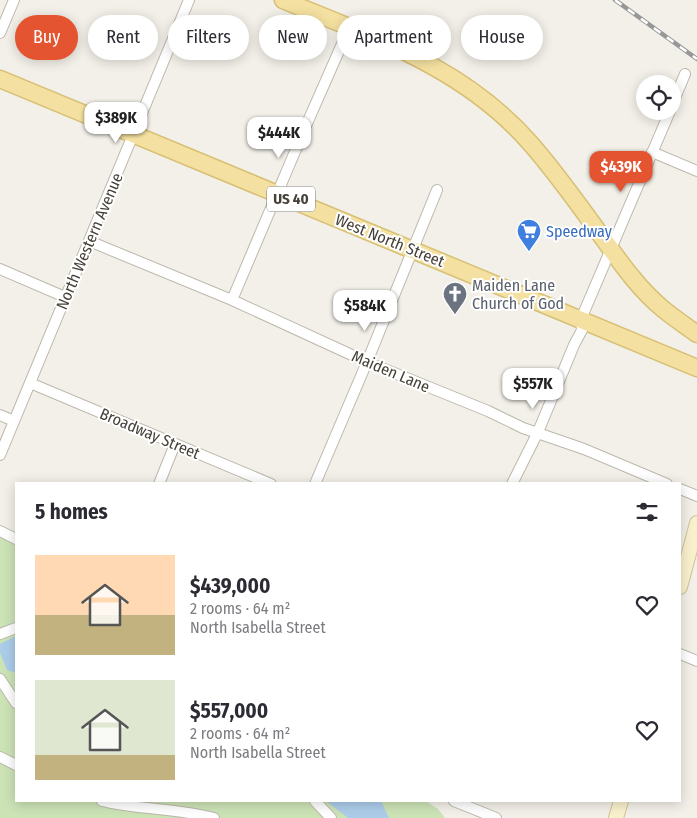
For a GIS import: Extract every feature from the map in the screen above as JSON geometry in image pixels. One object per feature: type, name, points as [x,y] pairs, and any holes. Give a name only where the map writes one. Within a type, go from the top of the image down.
[{"type":"main road","points":[[283,0],[337,23]]},
{"type":"main road","points":[[422,60],[471,89],[501,114],[536,150],[610,249],[644,290],[663,309],[697,334]]},
{"type":"main road","name":"West North Street","points":[[0,79],[697,368]]},
{"type":"main road","points":[[681,583],[697,523]]},
{"type":"main road","points":[[616,818],[621,802]]},
{"type":"street","points":[[0,33],[14,0]]},
{"type":"street","name":"North Western Avenue","points":[[0,455],[189,0]]},
{"type":"street","points":[[232,300],[337,56]]},
{"type":"street","points":[[681,85],[686,74]]},
{"type":"street","points":[[513,482],[538,432],[582,330],[581,319],[666,120]]},
{"type":"street","points":[[652,152],[697,171]]},
{"type":"street","points":[[316,482],[437,190]]},
{"type":"street","name":"Maiden Lane","points":[[89,241],[232,300],[367,362],[488,411],[523,428],[584,449],[663,482]]},
{"type":"street","points":[[0,269],[66,297]]},
{"type":"street","name":"Broadway Street","points":[[30,383],[266,482]]},
{"type":"street","points":[[0,415],[14,421]]},
{"type":"street","points":[[160,482],[175,444]]},
{"type":"street","points":[[681,489],[697,496]]},
{"type":"street","points":[[0,531],[15,539]]},
{"type":"street","points":[[0,634],[15,628]]},
{"type":"street","points":[[681,654],[697,661]]},
{"type":"street","points":[[0,679],[15,702]]},
{"type":"street","points":[[0,757],[15,764]]},
{"type":"street","points":[[107,802],[137,808],[179,811],[214,818]]},
{"type":"street","points":[[316,802],[331,818]]},
{"type":"street","points":[[456,802],[496,818]]},
{"type":"green space","points":[[0,537],[15,539],[15,802],[428,802],[438,809],[445,818],[0,818]]},
{"type":"water","points":[[15,636],[15,673],[7,670],[0,653],[0,644]]},
{"type":"water","points":[[327,802],[381,802],[389,818],[348,818]]},
{"type":"railway","points":[[615,0],[697,59]]},
{"type":"place","name":"Speedway","points":[[529,252]]},
{"type":"place","name":"Maiden Lane Church of God","points":[[455,315]]}]
